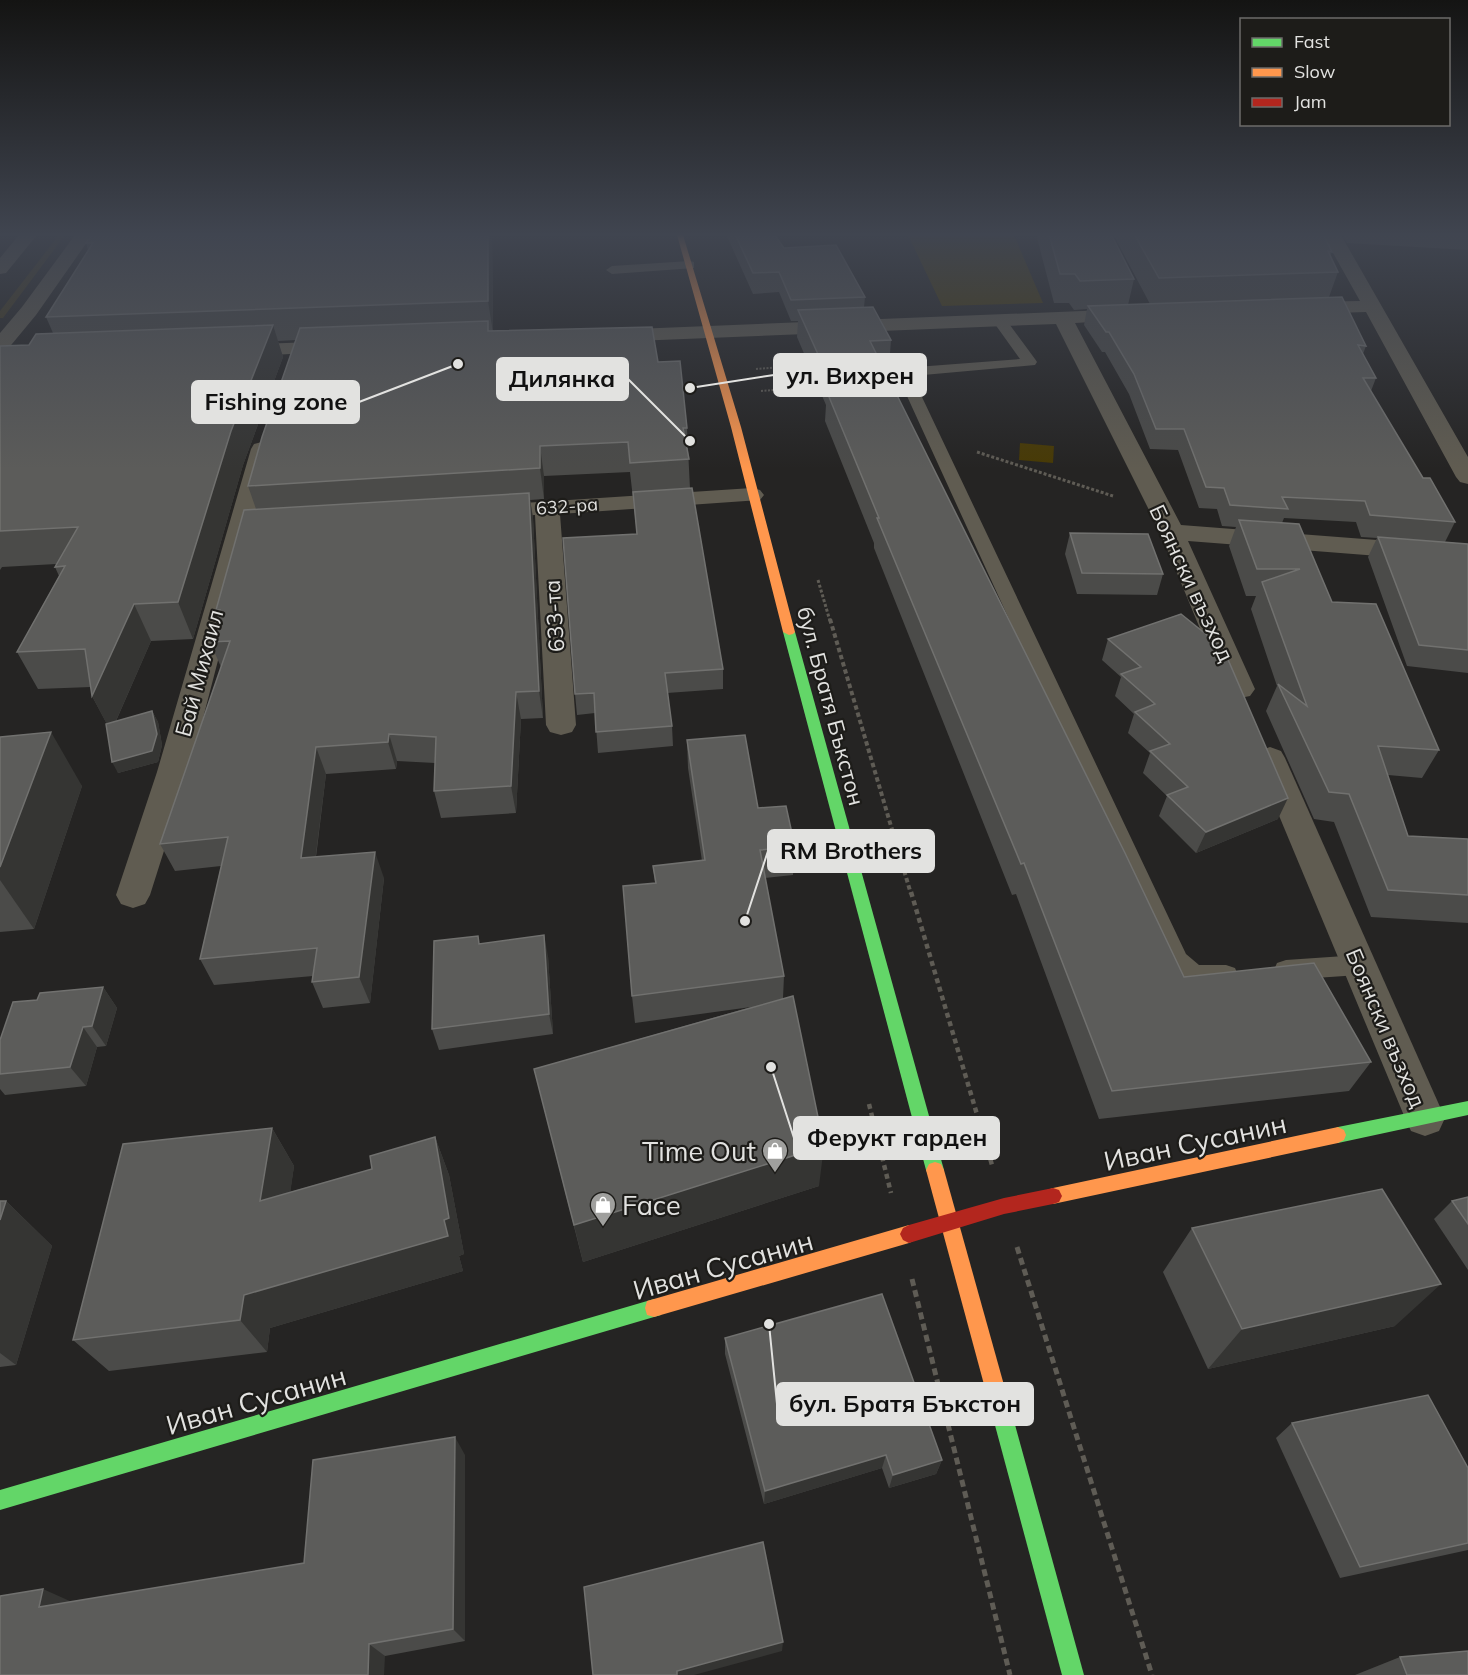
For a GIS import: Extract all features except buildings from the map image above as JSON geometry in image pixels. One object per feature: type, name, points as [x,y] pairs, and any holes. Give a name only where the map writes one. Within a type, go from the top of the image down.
[{"type":"street","points":[[4,355],[27,313]]},
{"type":"street","name":"бул. Братя Бъкстон","points":[[704,313],[1073,1675]]},
{"type":"street","points":[[592,337],[1145,313]]},
{"type":"street","points":[[1375,313],[1468,477]]},
{"type":"street","name":"Боянски възход","points":[[1062,317],[1167,522],[1249,708]]},
{"type":"street","points":[[218,352],[294,359],[356,346]]},
{"type":"street","name":"Бай Михаил","points":[[134,895],[250,526],[272,423]]},
{"type":"street","name":"632-ра","points":[[466,512],[752,495]]},
{"type":"street","name":"633-та","points":[[547,508],[561,725]]},
{"type":"street","points":[[1167,522],[1468,555]]},
{"type":"street","name":"Боянски възход","points":[[1261,737],[1425,1118]]},
{"type":"street","name":"Иван Сусанин","points":[[0,1500],[949,1224],[1004,1206],[1468,1108]]},
{"type":"lane","points":[[999,320],[1030,362],[903,372],[1177,960],[1188,972],[1198,976],[1242,974]]},
{"type":"lane","points":[[1266,972],[1359,965]]},
{"type":"path","points":[[742,330],[764,402]]},
{"type":"path","points":[[754,369],[809,365]]},
{"type":"path","points":[[767,391],[803,388],[828,391]]},
{"type":"path","points":[[935,438],[1167,522]]},
{"type":"path","points":[[815,572],[1004,1206],[1152,1675]]},
{"type":"shaded area","points":[[1020,443],[1054,446],[1053,463],[1019,460]]},
{"type":"traffic: fast","points":[[789,632],[935,1170]]},
{"type":"traffic: fast","points":[[1338,1135],[1468,1108]]},
{"type":"traffic: fast","points":[[0,1500],[654,1308]]},
{"type":"traffic: fast","points":[[999,1403],[1073,1675]]},
{"type":"traffic: slow","points":[[703,313],[736,427],[789,632]]},
{"type":"traffic: slow","points":[[1053,1196],[1338,1135]]},
{"type":"traffic: slow","points":[[935,1170],[999,1403]]},
{"type":"traffic: slow","points":[[654,1308],[909,1234]]},
{"type":"traffic: jam","points":[[909,1234],[1004,1206],[1053,1196]]},
{"type":"place","name":"Fishing zone","points":[[458,364]]},
{"type":"place","name":"ул. Вихрен","points":[[690,388]]},
{"type":"place","name":"Дилянка","points":[[690,441]]},
{"type":"place","name":"RM Brothers","points":[[745,921]]},
{"type":"place","name":"Ферукт гарден","points":[[771,1067]]},
{"type":"place","name":"Time Out","points":[[775,1174]]},
{"type":"place","name":"Face","points":[[603,1228]]},
{"type":"place","name":"бул. Братя Бъкстон","points":[[769,1324]]}]
